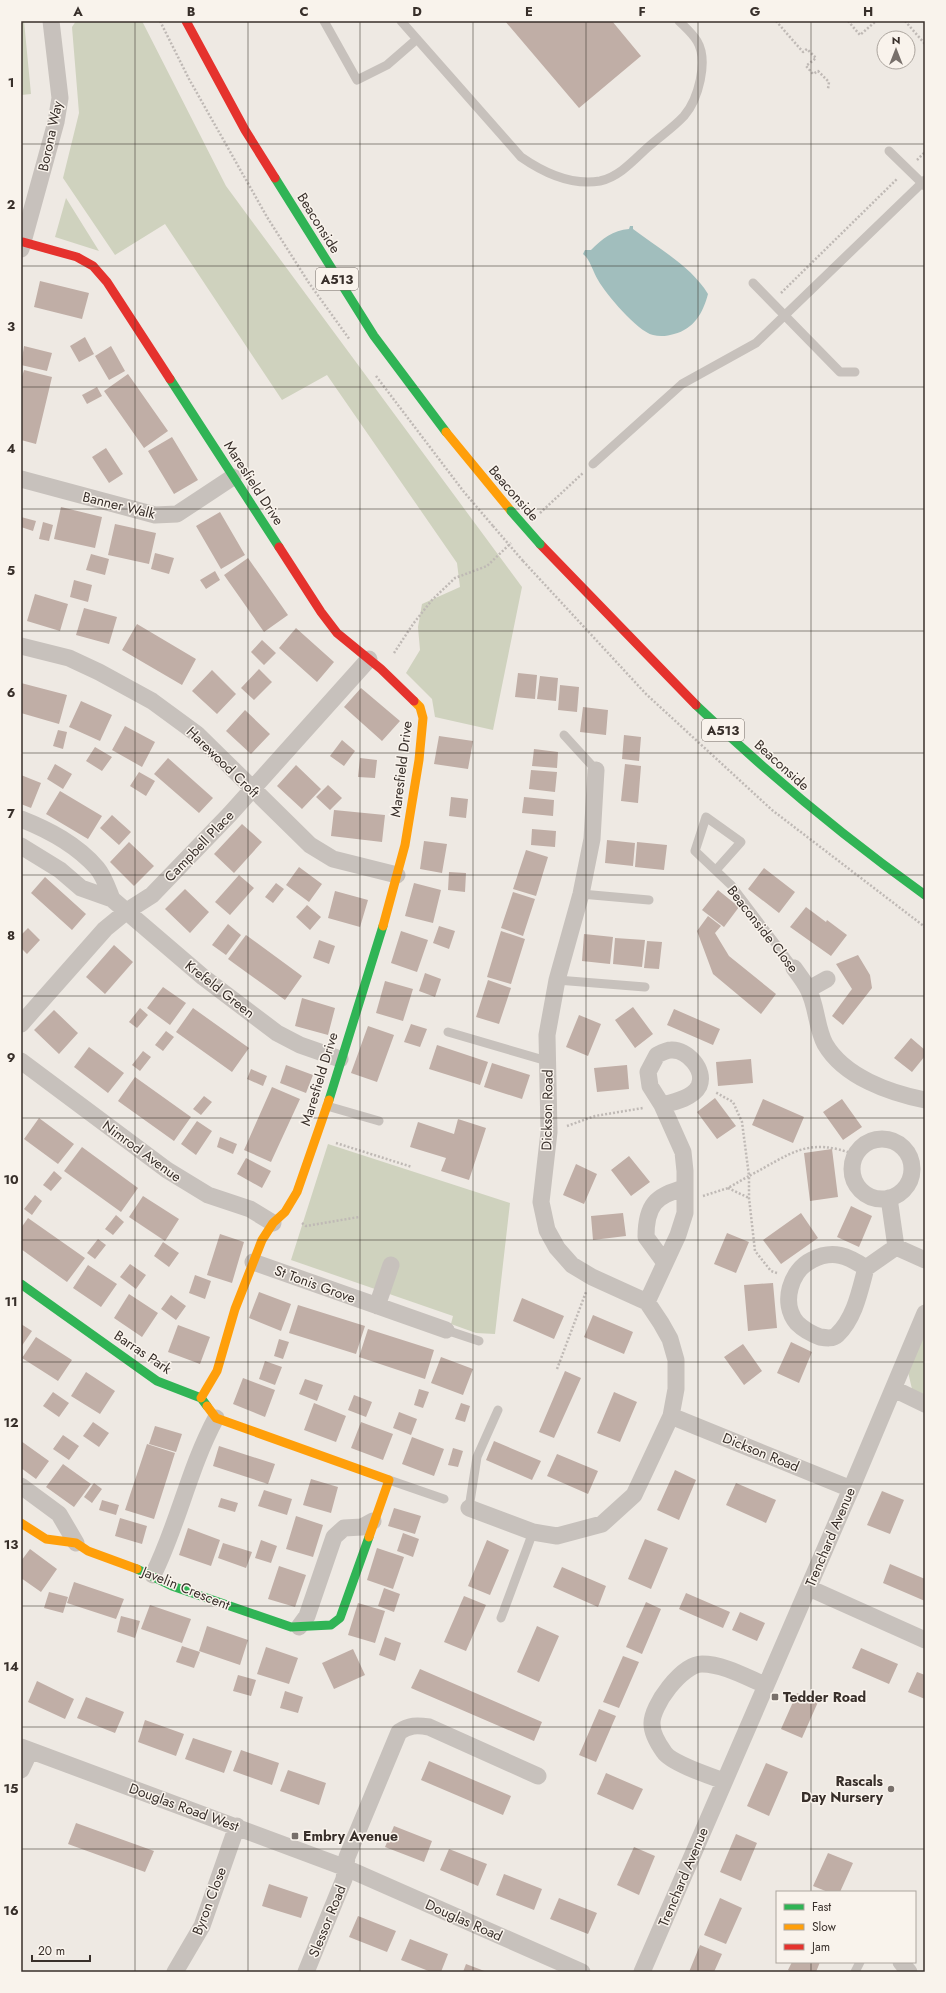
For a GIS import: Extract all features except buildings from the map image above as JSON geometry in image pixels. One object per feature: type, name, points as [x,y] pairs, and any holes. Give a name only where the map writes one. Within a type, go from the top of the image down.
[{"type":"main road","name":"Beaconside","points":[[186,21],[245,130],[374,336],[460,452],[540,544],[619,627],[714,723],[814,811],[925,895]]},
{"type":"main road","name":"Maresfield Drive","points":[[22,245],[77,257],[93,266],[107,282],[321,612],[337,633],[375,664],[420,707],[422,718],[419,760],[405,845],[327,1106],[297,1192],[262,1240],[235,1309],[217,1370],[201,1398]]},
{"type":"main road","name":"Barras Park","points":[[21,1284],[157,1381],[201,1398]]},
{"type":"main road","points":[[201,1398],[216,1418],[389,1480]]},
{"type":"main road","name":"Javelin Crescent","points":[[21,1523],[46,1539],[76,1543],[88,1551],[153,1575],[172,1586],[291,1627],[299,1628],[331,1625],[340,1618],[373,1521],[389,1480]]},
{"type":"street","name":"Borona Way","points":[[22,245],[56,122],[60,98],[51,21]]},
{"type":"street","name":"Banner Walk","points":[[21,479],[155,515],[177,514],[233,477]]},
{"type":"street","name":"Harewood Croft","points":[[21,646],[69,658],[152,701],[197,734],[310,845],[332,859],[397,875]]},
{"type":"street","name":"Campbell Place","points":[[21,1024],[105,929],[127,911],[152,895],[252,789],[375,664]]},
{"type":"street","name":"Dickson Road","points":[[596,770],[592,839],[581,894],[557,980],[547,1036],[549,1132],[541,1202],[547,1230],[557,1248],[572,1265],[592,1277],[647,1302]]},
{"type":"street","name":"Krefeld Green","points":[[21,819],[49,830],[75,848],[98,869],[112,898]]},
{"type":"street","name":"Krefeld Green","points":[[21,846],[60,870],[81,888],[112,898],[203,977],[277,1033],[300,1045],[340,1059]]},
{"type":"street","name":"Beaconside Close","points":[[794,968],[808,989],[819,1029],[825,1044],[841,1063],[857,1075],[879,1086],[906,1096],[925,1100]]},
{"type":"street","points":[[808,989],[827,979]]},
{"type":"street","points":[[469,1508],[533,1532],[557,1536],[602,1524],[616,1513],[634,1495],[671,1416],[676,1389],[678,1374],[676,1360],[661,1322],[647,1302],[680,1228],[685,1213],[683,1152],[662,1105],[650,1086],[648,1072],[657,1055],[671,1050],[687,1054],[697,1066],[700,1080],[699,1086],[692,1093],[682,1099],[662,1105]]},
{"type":"street","name":"Nimrod Avenue","points":[[21,1061],[167,1170],[208,1195],[279,1218]]},
{"type":"street","points":[[880,1139],[890,1140],[898,1144],[906,1151],[912,1170],[910,1179],[902,1191],[889,1198],[878,1199],[866,1195],[858,1188],[852,1177],[852,1165],[856,1154],[862,1147],[870,1142],[880,1139]]},
{"type":"street","points":[[665,1263],[646,1237],[649,1213],[658,1198],[668,1192],[685,1194]]},
{"type":"street","points":[[889,1198],[896,1247]]},
{"type":"street","points":[[896,1247],[925,1260]]},
{"type":"street","points":[[866,1268],[848,1257],[838,1254],[828,1254],[806,1263],[793,1279],[789,1298],[792,1313],[796,1322],[813,1334],[826,1338],[836,1336],[846,1324],[858,1299],[866,1268],[896,1247]]},
{"type":"street","name":"St Tonis Grove","points":[[253,1262],[446,1330]]},
{"type":"street","points":[[377,1306],[391,1265]]},
{"type":"street","name":"Trenchard Avenue","points":[[642,1972],[894,1389],[925,1313]]},
{"type":"street","points":[[894,1389],[925,1404]]},
{"type":"street","name":"Dickson Road","points":[[671,1416],[851,1489]]},
{"type":"street","points":[[153,1575],[164,1552],[185,1492],[209,1431],[216,1418]]},
{"type":"street","name":"Javelin Crescent","points":[[21,1486],[59,1514],[76,1543]]},
{"type":"street","points":[[299,1628],[307,1616],[334,1537],[344,1528],[362,1527],[373,1521]]},
{"type":"street","points":[[808,1588],[925,1640]]},
{"type":"street","points":[[724,1781],[664,1754],[657,1740],[652,1724],[656,1710],[674,1681],[685,1669],[700,1664],[713,1665],[765,1685]]},
{"type":"street","points":[[346,1868],[347,1857],[391,1747],[399,1732],[407,1727],[417,1725],[428,1727],[538,1776]]},
{"type":"street","points":[[21,1770],[25,1749]]},
{"type":"street","name":"Douglas Road West","points":[[25,1749],[237,1826],[346,1868]]},
{"type":"street","name":"Byron Close","points":[[175,1972],[202,1926],[237,1826]]},
{"type":"street","name":"Slessor Road","points":[[306,1972],[344,1879],[346,1868]]},
{"type":"street","name":"Douglas Road","points":[[346,1868],[582,1972]]},
{"type":"street","points":[[902,1963],[909,1972]]},
{"type":"lane","points":[[324,21],[357,80],[387,65],[417,39]]},
{"type":"lane","points":[[401,21],[521,157],[539,170],[563,179],[584,182],[602,180],[621,171],[685,115],[696,95],[702,74],[702,53],[697,41],[679,21]]},
{"type":"lane","points":[[593,464],[682,384],[756,343],[924,183],[889,151]]},
{"type":"lane","points":[[754,283],[840,372],[855,372]]},
{"type":"lane","points":[[564,735],[596,770]]},
{"type":"lane","name":"Beaconside Close","points":[[716,870],[741,842],[706,817],[695,851],[716,870],[751,909],[794,968]]},
{"type":"lane","points":[[581,894],[649,900]]},
{"type":"lane","points":[[557,980],[645,988]]},
{"type":"lane","points":[[448,1032],[547,1061]]},
{"type":"lane","points":[[327,1106],[379,1121]]},
{"type":"lane","points":[[446,1330],[479,1341]]},
{"type":"lane","points":[[469,1508],[477,1457],[498,1410]]},
{"type":"lane","points":[[389,1480],[444,1499]]},
{"type":"lane","points":[[501,1618],[533,1532]]},
{"type":"lane","points":[[855,1972],[860,1963]]},
{"type":"path","points":[[776,21],[803,52],[807,48],[816,58],[806,66],[813,74],[818,71],[829,82],[828,90]]},
{"type":"path","points":[[848,21],[860,35],[876,21]]},
{"type":"path","points":[[905,21],[925,44]]},
{"type":"path","points":[[772,302],[925,152]]},
{"type":"path","points":[[535,518],[593,464]]},
{"type":"path","points":[[493,526],[523,561]]},
{"type":"path","points":[[375,664],[396,651],[413,624],[432,600],[455,578],[487,566],[514,539]]},
{"type":"path","points":[[699,1086],[733,1102],[742,1122],[747,1148],[749,1198],[755,1251],[770,1271],[793,1279]]},
{"type":"path","points":[[549,1132],[595,1116],[662,1105]]},
{"type":"path","points":[[316,1137],[412,1167]]},
{"type":"path","points":[[685,1194],[712,1194],[728,1188],[802,1148],[818,1146],[837,1148],[856,1154]]},
{"type":"path","points":[[728,1188],[749,1198]]},
{"type":"path","points":[[279,1218],[306,1226],[360,1217]]},
{"type":"path","points":[[557,1369],[592,1277]]},
{"type":"green space","points":[[21,21],[24,21],[31,94],[21,95]]},
{"type":"green space","points":[[76,21],[142,21],[226,186],[522,587],[493,730],[435,717],[432,699],[406,673],[420,650],[418,627],[422,604],[460,587],[457,563],[327,375],[282,400],[165,224],[115,255],[63,178],[79,113],[72,27]]},
{"type":"green space","points":[[66,198],[99,251],[55,237]]},
{"type":"green space","points":[[328,1144],[510,1203],[495,1334],[476,1333],[451,1324],[453,1316],[291,1260]]},
{"type":"green space","points":[[925,1333],[925,1396],[912,1389],[908,1372]]},
{"type":"water","points":[[630,226],[633,226],[633,229],[684,267],[701,284],[708,294],[697,319],[681,332],[658,336],[646,332],[639,327],[622,311],[608,294],[598,280],[588,259],[583,254],[585,250],[591,250],[599,242],[613,233],[629,229]]},
{"type":"traffic: fast","points":[[275,178],[374,336],[446,432]]},
{"type":"traffic: fast","points":[[170,379],[279,547]]},
{"type":"traffic: fast","points":[[511,511],[540,544]]},
{"type":"traffic: fast","points":[[696,705],[751,756],[807,804],[865,851],[925,895]]},
{"type":"traffic: fast","points":[[329,1100],[383,926]]},
{"type":"traffic: fast","points":[[21,1284],[157,1381],[201,1398],[207,1406]]},
{"type":"traffic: fast","points":[[137,1569],[172,1586],[291,1627],[331,1625],[340,1618],[369,1537]]},
{"type":"traffic: slow","points":[[446,432],[511,511]]},
{"type":"traffic: slow","points":[[383,926],[405,845],[419,760],[423,718],[420,707],[414,701]]},
{"type":"traffic: slow","points":[[201,1398],[217,1371],[235,1309],[262,1240],[273,1223],[285,1212],[297,1192],[329,1100]]},
{"type":"traffic: slow","points":[[207,1406],[216,1418],[389,1480],[369,1537]]},
{"type":"traffic: slow","points":[[21,1523],[46,1539],[76,1543],[88,1551],[137,1569]]},
{"type":"traffic: jam","points":[[186,21],[245,130],[275,178]]},
{"type":"traffic: jam","points":[[23,242],[77,257],[93,266],[107,282],[170,379]]},
{"type":"traffic: jam","points":[[540,544],[696,705]]},
{"type":"traffic: jam","points":[[279,547],[321,612],[337,633],[381,669],[414,701]]},
{"type":"place","name":"Tedder Road","points":[[775,1697]]},
{"type":"place","name":"Rascals Day Nursery","points":[[891,1789]]},
{"type":"place","name":"Embry Avenue","points":[[295,1836]]}]
